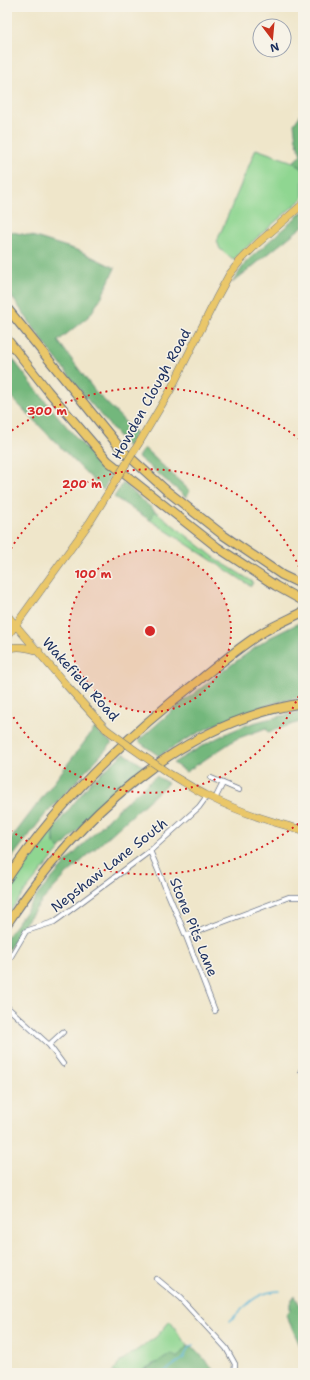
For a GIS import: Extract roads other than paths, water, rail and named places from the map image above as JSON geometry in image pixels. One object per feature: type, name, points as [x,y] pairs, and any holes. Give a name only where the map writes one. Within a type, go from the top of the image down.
[{"type":"highway","points":[[7,308],[121,449],[167,491],[223,535],[282,575],[303,585]]},
{"type":"highway","points":[[7,339],[48,391],[108,461],[217,548],[303,601]]},
{"type":"highway","points":[[7,879],[22,856],[88,778],[130,736],[227,658],[264,632],[303,612]]},
{"type":"highway","points":[[7,924],[47,870],[92,818],[129,785],[161,760],[232,723],[279,707],[303,703]]},
{"type":"main road","name":"Howden Clough Road","points":[[7,637],[90,522],[139,443],[170,392],[229,275],[240,261],[258,243],[303,204]]},
{"type":"main road","name":"Wakefield Road","points":[[7,615],[39,651],[67,686],[106,729],[142,756],[168,773],[211,797],[243,811],[303,830]]},
{"type":"main road","points":[[7,649],[17,647],[39,651]]},
{"type":"street","points":[[211,778],[238,790]]},
{"type":"street","name":"Nepshaw Lane South","points":[[7,963],[26,931],[54,922],[150,851],[211,797],[222,783]]},
{"type":"street","name":"Stone Pits Lane","points":[[150,851],[216,1011]]},
{"type":"street","points":[[186,936],[288,897],[303,897]]},
{"type":"street","points":[[7,1007],[49,1044],[63,1064]]},
{"type":"street","points":[[49,1044],[63,1032]]},
{"type":"street","points":[[157,1279],[180,1298],[226,1348],[235,1364],[234,1373]]},
{"type":"waterway","points":[[230,1321],[252,1300],[264,1294],[280,1291]]},
{"type":"waterway","points":[[162,1373],[183,1359],[189,1347],[193,1345]]}]
